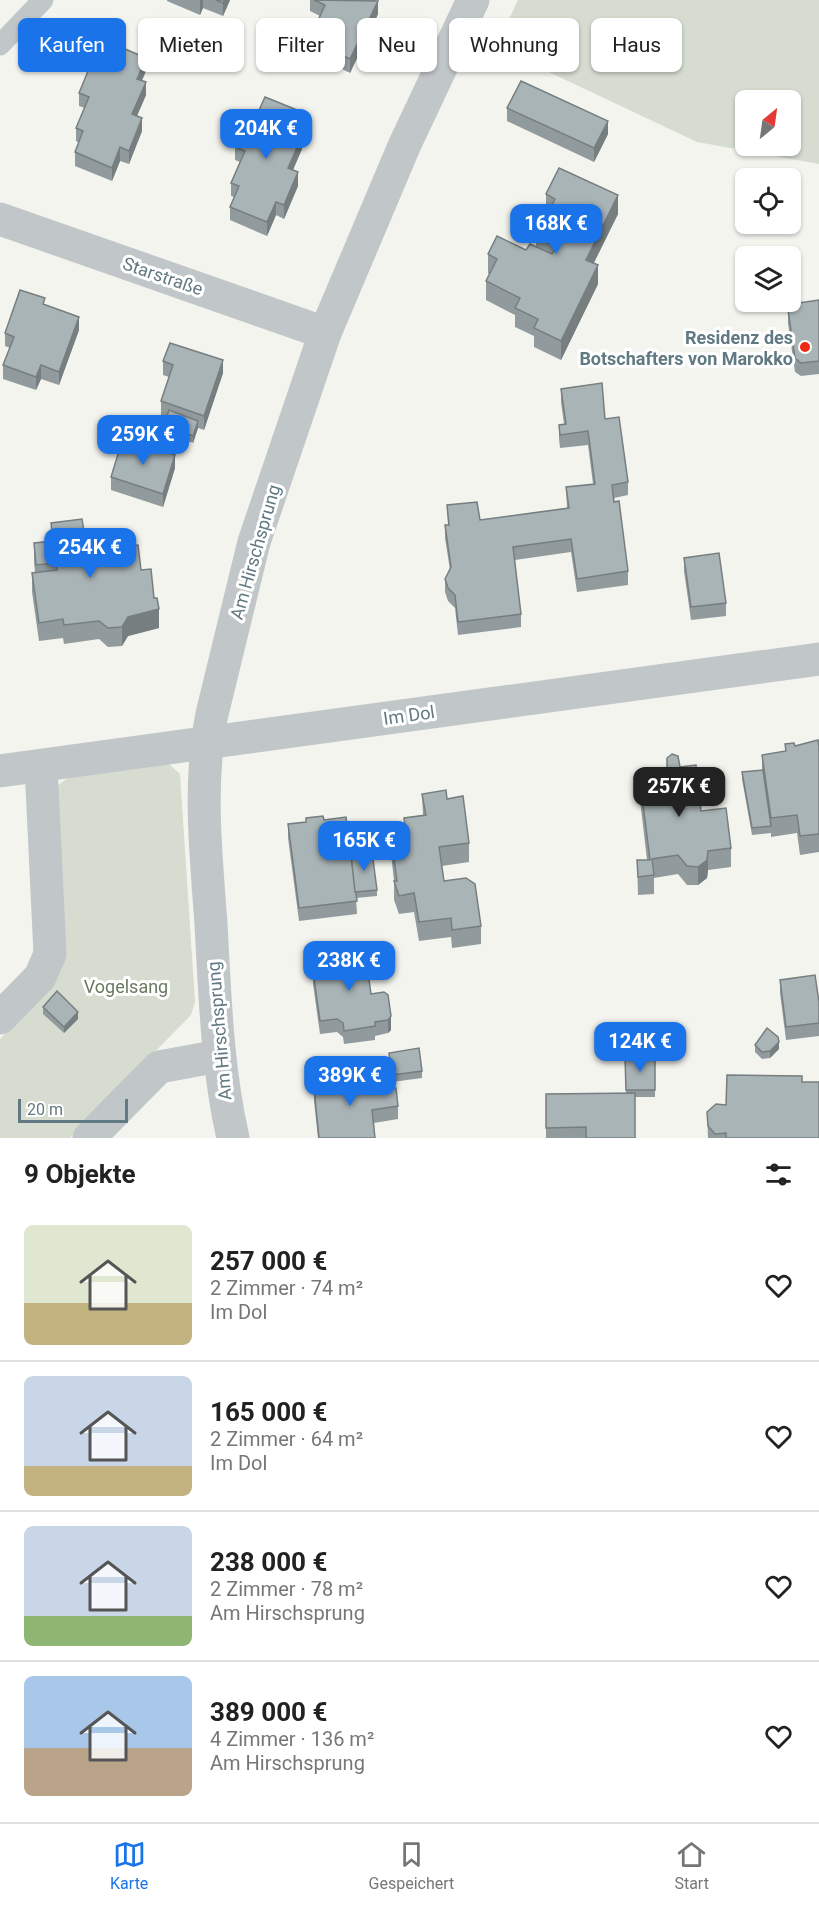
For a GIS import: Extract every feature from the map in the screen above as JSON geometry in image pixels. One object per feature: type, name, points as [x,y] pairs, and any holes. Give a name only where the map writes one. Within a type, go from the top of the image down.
[{"type":"street","name":"Am Hirschsprung","points":[[233,1138],[219,1056],[203,801],[206,743],[254,542],[325,333],[405,144],[473,0]]},
{"type":"street","name":"Starstraße","points":[[0,219],[325,333]]},
{"type":"street","name":"Im Dol","points":[[0,771],[819,659]]},
{"type":"street","points":[[0,1018],[40,977],[50,954],[41,766]]},
{"type":"street","points":[[89,1138],[159,1067],[219,1056]]},
{"type":"lane","points":[[0,45],[43,0]]},
{"type":"green space","points":[[518,0],[819,0],[819,164],[775,156],[801,156],[801,90],[735,90],[735,149],[697,142],[549,72],[579,72],[579,18],[510,18]]},
{"type":"green space","name":"Vogelsang","points":[[168,763],[180,774],[195,1002],[191,1015],[70,1138],[0,1138],[0,1039],[51,988],[57,786],[69,777]]},
{"type":"building","points":[[314,0],[378,1],[370,18],[357,18],[357,44],[350,59],[345,57],[345,18],[319,18],[325,5]]},
{"type":"building","points":[[126,49],[138,55],[138,72],[140,72],[137,79],[146,82],[132,114],[142,118],[129,151],[120,147],[112,168],[75,152],[83,131],[76,128],[89,97],[79,93],[88,72],[126,72]]},
{"type":"building","points":[[521,81],[608,121],[594,148],[507,108]]},
{"type":"building","points":[[265,97],[302,112],[293,133],[302,136],[288,168],[298,172],[284,205],[276,202],[267,222],[230,207],[239,186],[231,183],[245,151],[235,147],[249,114],[256,117]]},
{"type":"building","points":[[559,168],[618,195],[586,260],[598,265],[561,341],[534,328],[538,319],[515,308],[520,298],[486,281],[497,259],[488,254],[497,236],[526,250],[530,244],[552,254],[556,247],[536,237],[555,199],[546,194]]},
{"type":"building","points":[[20,290],[45,298],[43,304],[79,317],[59,372],[41,365],[36,377],[3,365],[14,337],[5,333]]},
{"type":"building","name":"Residenz des Botschafters von Marokko","points":[[819,300],[819,361],[801,363],[795,358],[788,312],[801,312],[801,303]]},
{"type":"building","points":[[170,343],[223,360],[204,416],[161,401],[173,365],[163,361]]},
{"type":"building","points":[[602,383],[605,419],[619,417],[628,482],[612,485],[614,502],[619,501],[628,571],[577,579],[571,539],[513,547],[521,614],[458,622],[455,595],[448,588],[445,579],[451,567],[445,525],[449,525],[447,505],[477,502],[480,520],[569,508],[566,487],[595,484],[588,431],[560,435],[559,425],[566,424],[561,389]]},
{"type":"building","points":[[169,410],[198,421],[193,436],[164,425]]},
{"type":"building","points":[[123,438],[175,455],[163,494],[111,477]]},
{"type":"building","points":[[82,519],[85,538],[107,535],[109,548],[138,545],[141,570],[151,569],[154,598],[157,598],[159,609],[128,617],[122,627],[108,628],[99,621],[64,625],[63,619],[39,623],[32,573],[57,570],[56,563],[36,565],[34,543],[53,541],[51,523]]},
{"type":"building","points":[[719,553],[726,603],[691,607],[684,558]]},
{"type":"building","points":[[818,740],[819,834],[800,836],[797,815],[771,818],[762,755],[786,751],[785,744],[794,743],[795,746]]},
{"type":"building","points":[[672,754],[678,756],[680,767],[696,765],[701,811],[726,808],[731,848],[708,851],[707,860],[698,867],[687,866],[678,855],[652,859],[654,875],[638,877],[637,860],[650,860],[639,772],[667,768],[667,758]]},
{"type":"building","points":[[763,770],[771,826],[752,828],[742,772]]},
{"type":"building","points":[[446,790],[447,799],[463,796],[469,843],[439,847],[444,881],[466,878],[475,884],[481,926],[452,930],[451,918],[419,922],[414,893],[399,896],[394,881],[397,881],[391,836],[406,834],[404,818],[426,815],[422,794]]},
{"type":"building","points":[[323,816],[324,820],[346,817],[357,901],[299,908],[288,824],[306,822],[306,818]]},
{"type":"building","points":[[372,852],[377,890],[355,892],[351,854]]},
{"type":"building","points":[[365,951],[371,994],[384,992],[388,995],[391,1016],[388,1020],[375,1022],[375,1026],[344,1031],[343,1023],[337,1019],[320,1021],[313,971],[320,970],[318,957]]},
{"type":"building","points":[[815,975],[819,1023],[786,1027],[780,980]]},
{"type":"building","points":[[57,991],[78,1012],[64,1027],[43,1007]]},
{"type":"building","points":[[767,1028],[778,1037],[779,1042],[770,1051],[762,1052],[755,1045]]},
{"type":"building","points":[[419,1048],[422,1071],[392,1075],[389,1053]]},
{"type":"building","points":[[655,1056],[655,1090],[626,1090],[625,1058]]},
{"type":"building","points":[[368,1073],[370,1091],[396,1088],[398,1106],[372,1110],[375,1138],[319,1138],[314,1088],[337,1084],[337,1077]]},
{"type":"building","points":[[727,1075],[802,1076],[802,1082],[819,1082],[819,1138],[726,1138],[726,1133],[715,1134],[708,1126],[707,1112],[716,1104],[726,1105]]},
{"type":"building","points":[[635,1093],[635,1138],[586,1138],[586,1127],[546,1128],[546,1094]]},
{"type":"place","name":"Residenz des Botschafters von Marokko","points":[[805,347]]}]
